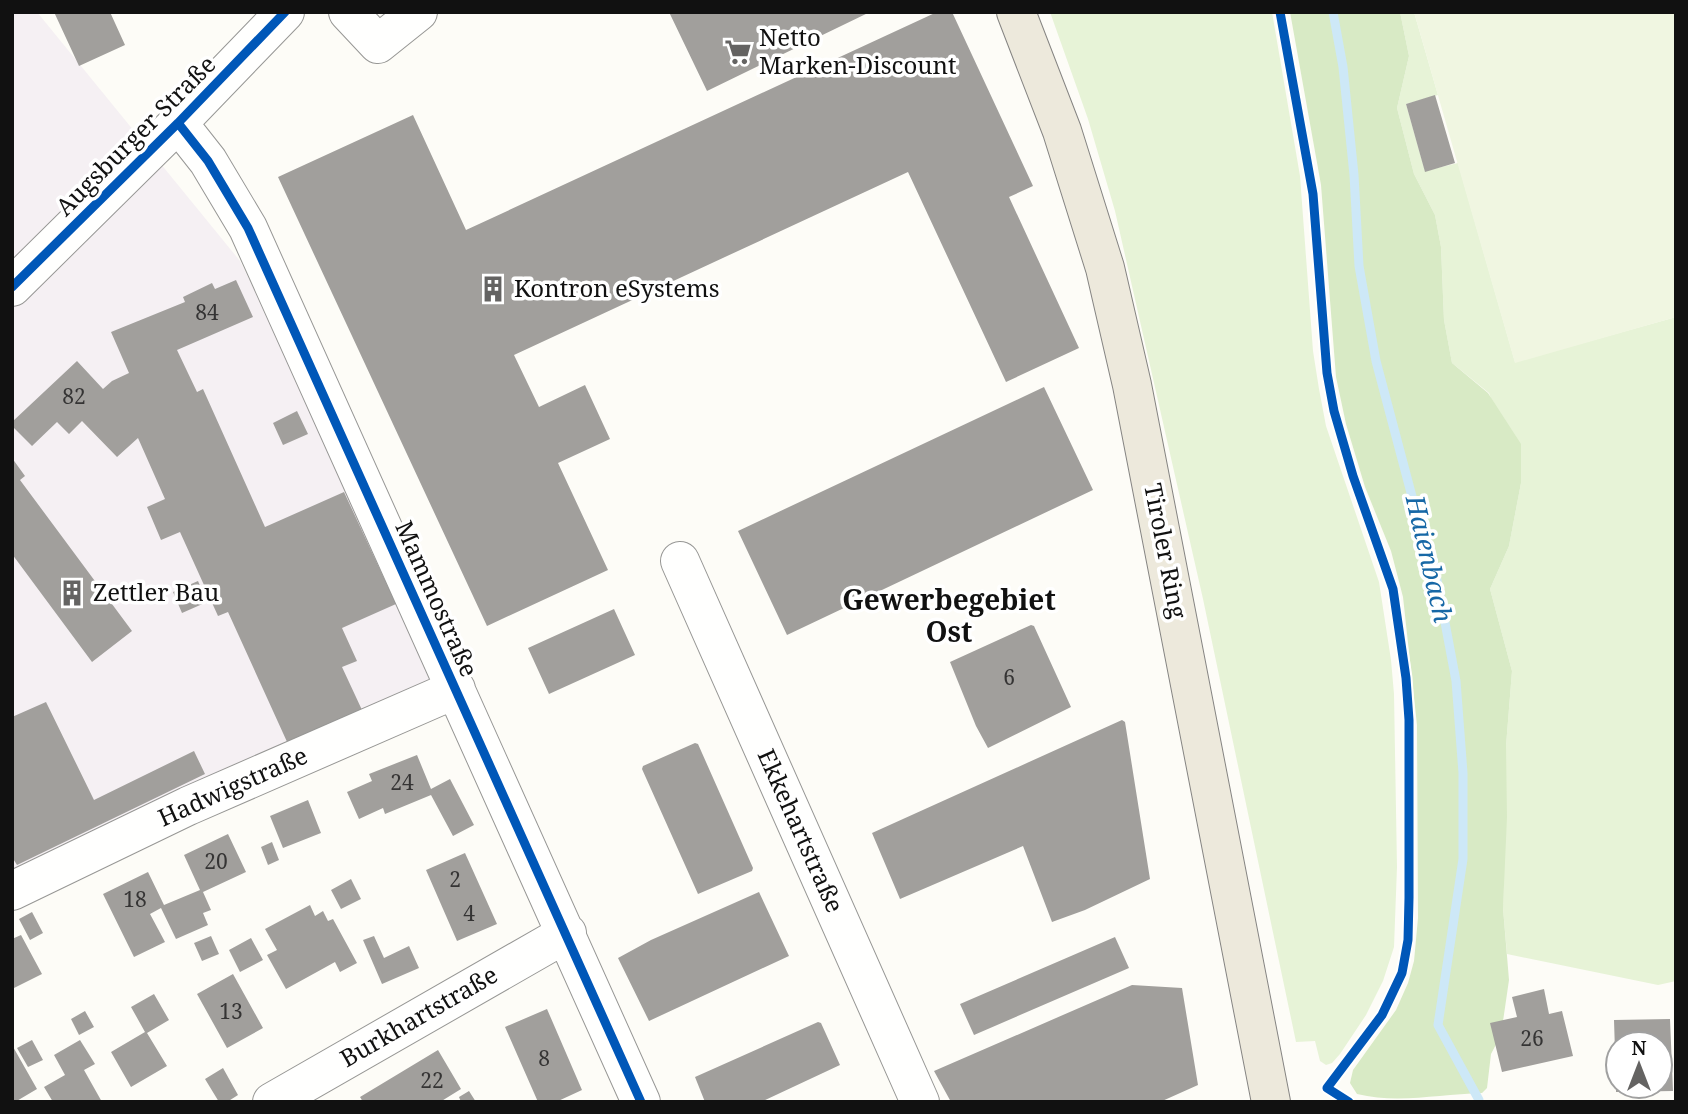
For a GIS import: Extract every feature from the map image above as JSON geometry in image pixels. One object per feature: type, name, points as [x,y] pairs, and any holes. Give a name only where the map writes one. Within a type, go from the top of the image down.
[{"type":"main road","name":"Tiroler Ring","points":[[1016,12],[1062,131],[1104,268],[1132,385],[1271,1102]]},
{"type":"street","name":"Augsburger Straße","points":[[12,287],[285,12]]},
{"type":"street","points":[[348,12],[378,44],[418,12]]},
{"type":"street","name":"Mammostraße","points":[[177,123],[208,161],[248,228],[641,1102]]},
{"type":"street","name":"Ekkehartstraße","points":[[680,561],[920,1102]]},
{"type":"street","name":"Hadwigstraße","points":[[12,891],[188,806],[456,689]]},
{"type":"street","name":"Burkhartstraße","points":[[272,1102],[567,933]]},
{"type":"shaded area","points":[[12,12],[37,12],[240,261],[456,689],[12,902]]},
{"type":"green space","points":[[1050,12],[1272,12],[1300,176],[1313,351],[1319,389],[1326,426],[1379,582],[1394,694],[1397,867],[1394,947],[1383,981],[1366,1015],[1340,1054],[1332,1063],[1326,1065],[1320,1061],[1315,1041],[1296,1042],[1203,599],[1115,211],[1088,119]]},
{"type":"green space","points":[[1290,12],[1400,12],[1409,56],[1397,108],[1414,174],[1435,215],[1441,247],[1444,320],[1452,363],[1488,393],[1521,444],[1521,483],[1509,546],[1490,589],[1512,671],[1506,746],[1507,817],[1503,908],[1509,980],[1501,1035],[1491,1054],[1487,1088],[1482,1093],[1419,1098],[1372,1097],[1357,1094],[1350,1083],[1353,1070],[1396,1010],[1414,961],[1418,918],[1417,725],[1403,597],[1391,551],[1365,487],[1346,424],[1336,377],[1321,185]]},
{"type":"green space","points":[[1400,12],[1414,12],[1438,95],[1406,104],[1425,171],[1458,163],[1515,362],[1676,317],[1676,981],[1658,985],[1507,954],[1503,908],[1506,746],[1512,671],[1490,589],[1509,546],[1521,483],[1489,393],[1452,363],[1444,320],[1441,247],[1435,215],[1414,174],[1397,108],[1409,56]]},
{"type":"green space","points":[[1414,12],[1676,12],[1676,317],[1515,363]]},
{"type":"building","points":[[54,12],[110,12],[125,45],[79,66]]},
{"type":"building","name":"Netto Marken-Discount","points":[[669,12],[870,12],[707,91]]},
{"type":"building","name":"Kontron eSystems","points":[[937,12],[952,12],[1033,186],[1009,197],[1079,348],[1006,382],[908,172],[514,355],[539,407],[585,385],[610,439],[558,463],[608,570],[487,626],[278,177],[413,115],[466,230]]},
{"type":"building","points":[[1435,95],[1455,163],[1425,172],[1406,104]]},
{"type":"building","points":[[236,280],[253,317],[177,350],[197,392],[203,389],[265,527],[344,492],[396,604],[342,628],[357,661],[342,667],[362,710],[288,744],[228,612],[218,616],[180,532],[161,540],[147,507],[165,499],[138,438],[117,457],[82,421],[69,434],[57,422],[32,446],[12,426],[12,422],[77,361],[103,389],[129,373],[111,332],[185,302],[183,297],[212,283],[215,289]]},
{"type":"building","points":[[1044,387],[1093,490],[787,635],[738,531]]},
{"type":"building","points":[[297,411],[308,434],[283,445],[273,423]]},
{"type":"building","name":"Zettler Bau","points":[[12,458],[25,476],[20,480],[132,631],[92,662],[12,554]]},
{"type":"building","points":[[198,581],[207,602],[182,613],[173,592]]},
{"type":"building","points":[[614,609],[635,655],[549,694],[528,648]]},
{"type":"building","points":[[1031,625],[1034,626],[1071,707],[988,748],[950,662]]},
{"type":"building","points":[[46,702],[94,800],[194,751],[205,774],[17,865],[12,857],[12,717]]},
{"type":"building","points":[[1122,720],[1125,722],[1150,879],[1085,910],[1052,922],[1023,846],[900,899],[872,833]]},
{"type":"building","points":[[698,744],[753,868],[752,871],[698,894],[642,769],[643,766]]},
{"type":"building","points":[[417,755],[431,789],[450,779],[474,825],[453,836],[431,795],[385,814],[383,808],[359,819],[347,792],[372,781],[369,774]]},
{"type":"building","points":[[308,800],[321,833],[283,848],[270,816]]},
{"type":"building","points":[[228,834],[246,872],[203,892],[211,910],[203,913],[208,925],[176,939],[161,908],[150,914],[165,942],[134,957],[103,894],[148,872],[164,905],[200,890],[184,855]]},
{"type":"building","points":[[272,842],[279,860],[268,865],[261,847]]},
{"type":"building","points":[[465,853],[497,924],[457,941],[426,870]]},
{"type":"building","points":[[351,879],[361,899],[341,909],[331,890]]},
{"type":"building","points":[[759,892],[789,956],[649,1021],[618,958],[651,940]]},
{"type":"building","points":[[310,905],[315,916],[323,911],[328,921],[333,919],[357,963],[340,972],[335,962],[286,989],[267,955],[277,950],[265,929]]},
{"type":"building","points":[[32,912],[43,933],[30,940],[19,919]]},
{"type":"building","points":[[21,935],[42,974],[12,989],[12,939]]},
{"type":"building","points":[[211,936],[219,954],[202,961],[194,943]]},
{"type":"building","points":[[374,936],[384,958],[409,946],[419,968],[382,984],[363,940]]},
{"type":"building","points":[[1115,937],[1129,968],[974,1035],[960,1004]]},
{"type":"building","points":[[251,938],[263,960],[240,972],[229,950]]},
{"type":"building","points":[[233,974],[263,1028],[227,1048],[197,994]]},
{"type":"building","points":[[1132,985],[1182,988],[1198,1085],[1160,1102],[951,1102],[934,1071]]},
{"type":"building","points":[[1544,989],[1549,1014],[1562,1011],[1573,1056],[1502,1072],[1490,1023],[1517,1017],[1512,997]]},
{"type":"building","points":[[154,994],[169,1020],[147,1033],[167,1066],[131,1087],[111,1052],[145,1032],[131,1007]]},
{"type":"building","points":[[547,1009],[582,1090],[556,1102],[538,1102],[505,1027]]},
{"type":"building","points":[[85,1011],[94,1027],[79,1035],[71,1019]]},
{"type":"building","points":[[1670,1019],[1670,1030],[1614,1030],[1614,1020]]},
{"type":"building","points":[[818,1022],[821,1023],[840,1065],[761,1102],[705,1102],[695,1077]]},
{"type":"building","points":[[32,1040],[43,1060],[28,1067],[17,1048]]},
{"type":"building","points":[[80,1040],[95,1064],[84,1070],[102,1102],[53,1102],[44,1087],[65,1075],[54,1055]]},
{"type":"building","points":[[12,1045],[37,1089],[15,1102],[12,1102]]},
{"type":"building","points":[[438,1050],[461,1089],[440,1102],[363,1102],[360,1097]]},
{"type":"building","points":[[223,1068],[238,1095],[227,1102],[219,1102],[205,1079]]},
{"type":"building","points":[[469,1091],[476,1102],[461,1102],[459,1097]]},
{"type":"waterway","name":"Haienbach","points":[[1333,12],[1343,67],[1354,175],[1359,266],[1376,361],[1414,504],[1434,564],[1456,681],[1463,773],[1463,859],[1438,1025],[1479,1100]]},
{"type":"cycle path","points":[[12,287],[178,123],[285,12]]},
{"type":"cycle path","points":[[1280,12],[1313,194],[1327,373],[1334,411],[1353,476],[1393,589],[1406,678],[1409,720],[1408,940],[1402,973],[1382,1015],[1327,1088],[1349,1102]]},
{"type":"cycle path","points":[[178,123],[208,161],[248,228],[641,1102]]},
{"type":"place","name":"Netto Marken-Discount","points":[[738,52]]},
{"type":"place","name":"Kontron eSystems","points":[[493,289]]},
{"type":"place","name":"Zettler Bau","points":[[72,593]]},
{"type":"district","name":"Gewerbegebiet Ost","points":[[949,616]]}]
